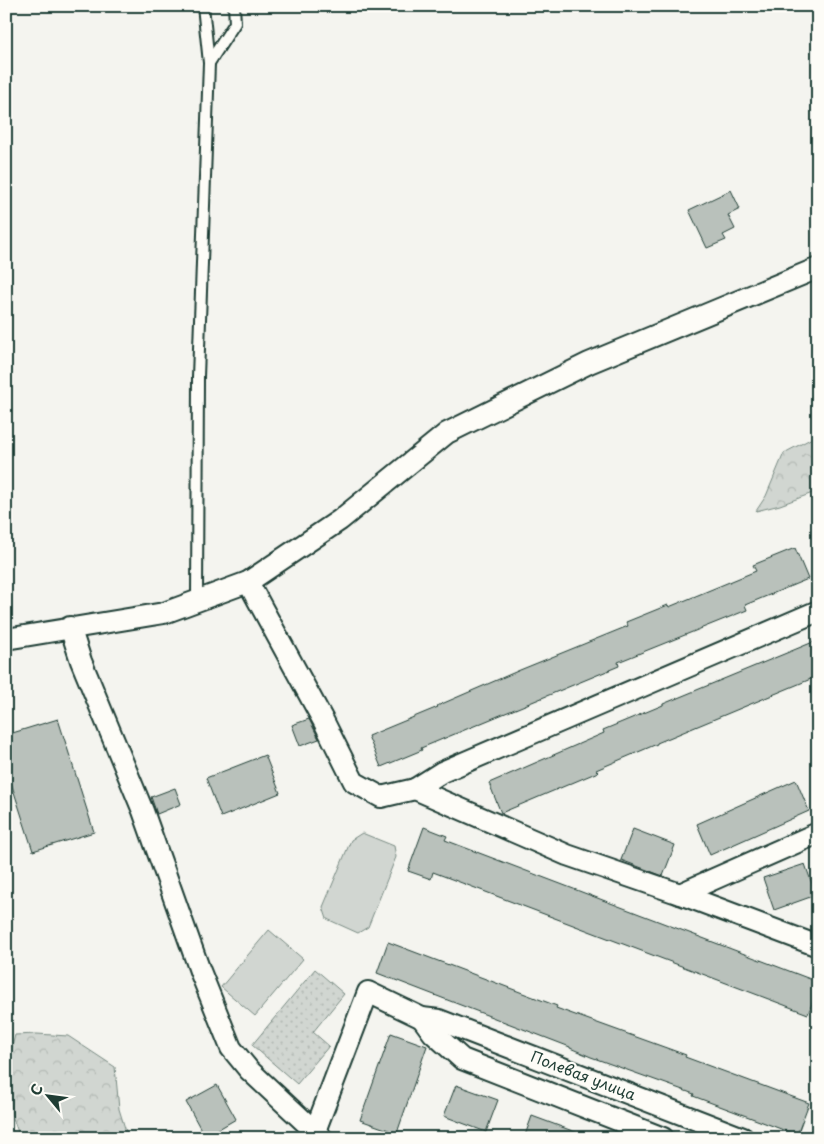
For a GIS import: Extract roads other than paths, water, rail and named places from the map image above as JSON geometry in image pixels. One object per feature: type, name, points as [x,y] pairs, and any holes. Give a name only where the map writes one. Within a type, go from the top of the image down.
[{"type":"street","points":[[6,638],[164,613],[248,582],[340,520],[447,433],[589,364],[818,268]]},
{"type":"street","points":[[248,582],[324,722],[354,782],[381,797],[415,789],[442,772],[818,611]]},
{"type":"street","points":[[70,627],[81,660],[143,811],[200,971],[231,1048],[249,1070],[318,1134]]},
{"type":"street","points":[[415,789],[567,855],[680,894],[818,946]]},
{"type":"street","points":[[680,894],[818,833]]},
{"type":"street","name":"Полевая улица","points":[[318,1134],[368,992],[422,1018],[440,1020],[743,1138]]},
{"type":"street","name":"Полевая улица","points":[[422,1018],[434,1034],[462,1059],[663,1138]]},
{"type":"lane","points":[[197,600],[198,377],[209,63],[203,6]]},
{"type":"lane","points":[[209,63],[235,23],[234,6]]}]
